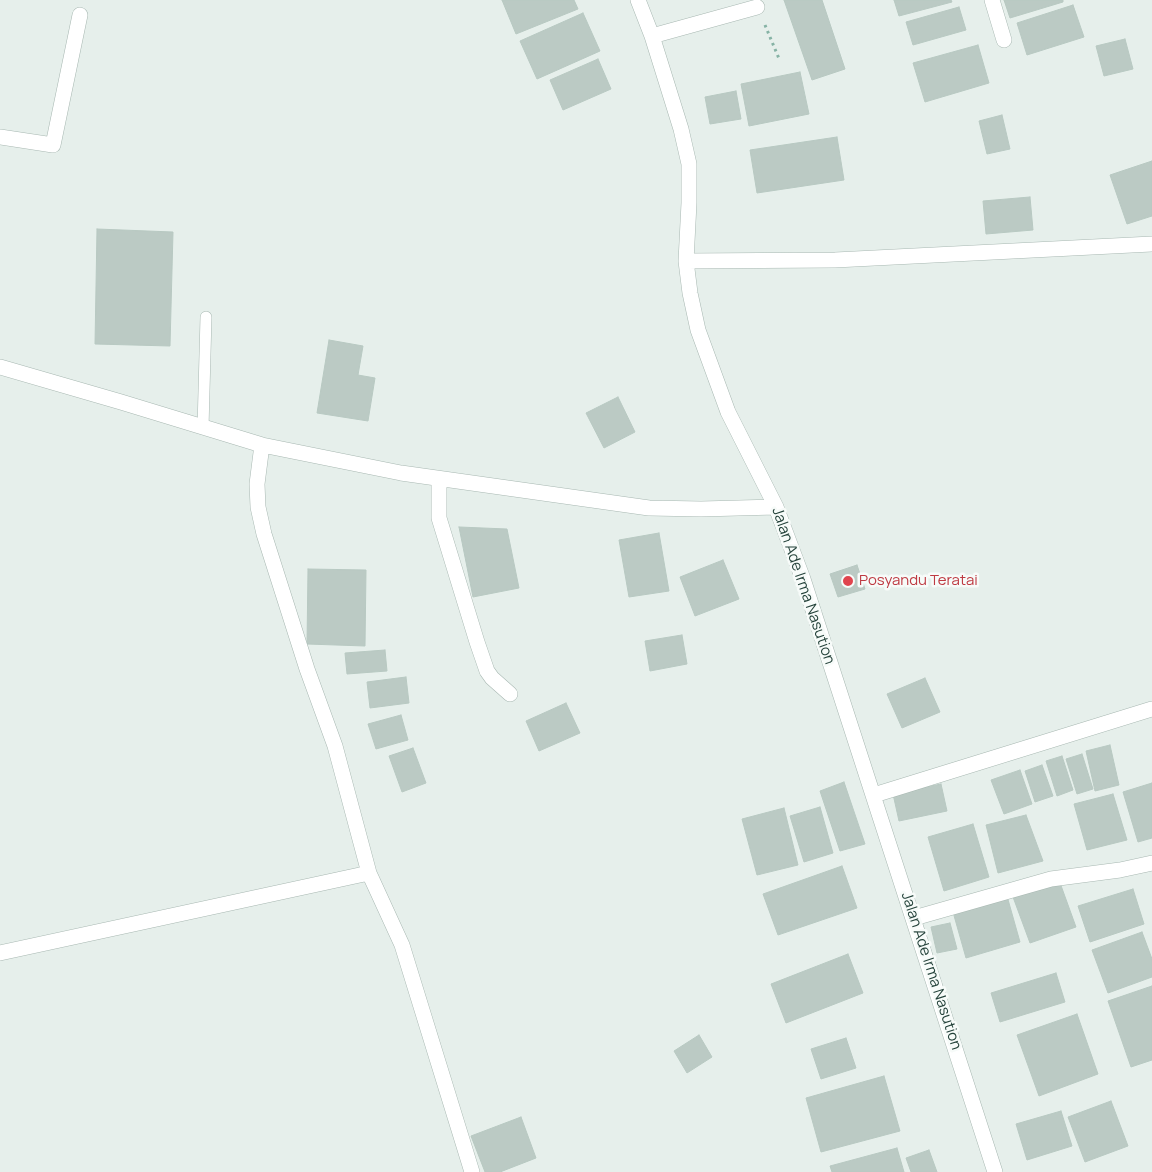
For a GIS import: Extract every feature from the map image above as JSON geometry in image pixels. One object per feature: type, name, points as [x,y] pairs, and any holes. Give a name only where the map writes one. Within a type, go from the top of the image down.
[{"type":"street","name":"Jalan Ade Irma Nasution","points":[[638,0],[652,36],[681,129],[689,164],[690,202],[686,261],[690,293],[698,330],[728,412],[776,507],[803,579],[995,1172]]},
{"type":"street","points":[[992,0],[1004,40]]},
{"type":"street","points":[[652,36],[757,7]]},
{"type":"street","points":[[0,137],[53,146],[80,15]]},
{"type":"street","points":[[686,261],[835,260],[1152,244]]},
{"type":"street","points":[[0,367],[262,445],[439,479],[649,508],[776,507]]},
{"type":"street","points":[[262,445],[257,484],[258,507],[264,534],[307,669],[335,746],[369,873],[402,945],[472,1172]]},
{"type":"street","points":[[439,479],[439,518],[477,642],[487,671],[499,686],[510,694]]},
{"type":"street","points":[[874,794],[1152,709]]},
{"type":"street","points":[[914,918],[1052,879],[1120,870],[1152,863]]},
{"type":"street","points":[[0,953],[369,873]]},
{"type":"lane","points":[[203,428],[206,316]]},
{"type":"path","points":[[757,7],[780,61]]},
{"type":"building","points":[[502,0],[574,0],[578,9],[516,34]]},
{"type":"building","points":[[784,0],[822,0],[845,69],[812,80]]},
{"type":"building","points":[[894,0],[951,0],[952,2],[899,16]]},
{"type":"building","points":[[1004,0],[1063,0],[1063,2],[1010,18]]},
{"type":"building","points":[[1073,5],[1084,37],[1027,55],[1017,23]]},
{"type":"building","points":[[959,7],[966,30],[913,45],[906,22]]},
{"type":"building","points":[[583,13],[600,51],[537,79],[520,41]]},
{"type":"building","points":[[1125,39],[1133,69],[1104,76],[1096,46]]},
{"type":"building","points":[[978,45],[989,83],[925,102],[913,63]]},
{"type":"building","points":[[598,59],[611,89],[563,110],[550,80]]},
{"type":"building","points":[[800,72],[809,114],[749,126],[741,84]]},
{"type":"building","points":[[736,91],[741,119],[710,124],[705,97]]},
{"type":"building","points":[[1002,115],[1010,149],[987,154],[979,121]]},
{"type":"building","points":[[837,137],[844,180],[757,193],[750,150]]},
{"type":"building","points":[[1152,161],[1152,216],[1127,224],[1110,175]]},
{"type":"building","points":[[1030,197],[1033,230],[986,234],[983,201]]},
{"type":"building","points":[[97,229],[173,232],[170,346],[95,344]]},
{"type":"building","points":[[329,340],[363,346],[358,375],[375,378],[368,421],[317,413]]},
{"type":"building","points":[[618,397],[635,432],[604,448],[586,413]]},
{"type":"building","points":[[459,527],[507,529],[519,588],[473,597]]},
{"type":"building","points":[[659,533],[669,591],[629,597],[619,540]]},
{"type":"building","points":[[723,560],[739,599],[695,616],[680,577]]},
{"type":"building","name":"Posyandu Teratai","points":[[857,565],[865,589],[838,597],[830,574]]},
{"type":"building","points":[[308,569],[366,570],[365,646],[307,644]]},
{"type":"building","points":[[682,635],[687,664],[650,671],[645,641]]},
{"type":"building","points":[[385,650],[387,671],[347,674],[345,653]]},
{"type":"building","points":[[406,677],[409,703],[370,708],[367,682]]},
{"type":"building","points":[[925,678],[940,712],[902,728],[887,694]]},
{"type":"building","points":[[566,703],[580,733],[539,751],[526,721]]},
{"type":"building","points":[[401,715],[408,740],[376,749],[368,724]]},
{"type":"building","points":[[1110,745],[1119,785],[1095,791],[1086,751]]},
{"type":"building","points":[[413,748],[426,783],[402,792],[389,756]]},
{"type":"building","points":[[1082,754],[1093,789],[1077,794],[1066,759]]},
{"type":"building","points":[[1062,756],[1073,790],[1057,796],[1046,761]]},
{"type":"building","points":[[1042,765],[1053,796],[1035,802],[1025,771]]},
{"type":"building","points":[[1020,770],[1032,804],[1004,814],[991,780]]},
{"type":"building","points":[[844,782],[865,844],[840,851],[820,791]]},
{"type":"building","points":[[1152,783],[1152,838],[1138,842],[1123,792]]},
{"type":"building","points":[[941,784],[947,811],[899,821],[893,794]]},
{"type":"building","points":[[1113,794],[1127,840],[1087,850],[1074,804]]},
{"type":"building","points":[[820,807],[833,853],[804,862],[790,816]]},
{"type":"building","points":[[784,808],[798,865],[757,875],[742,819]]},
{"type":"building","points":[[1026,815],[1043,861],[998,873],[986,825]]},
{"type":"building","points":[[973,824],[989,877],[944,891],[928,837]]},
{"type":"building","points":[[842,866],[857,908],[778,935],[763,894]]},
{"type":"building","points":[[1059,880],[1076,927],[1030,943],[1013,897]]},
{"type":"building","points":[[1133,889],[1144,924],[1090,942],[1078,906]]},
{"type":"building","points":[[1007,896],[1020,942],[966,958],[953,912]]},
{"type":"building","points":[[950,923],[957,949],[937,953],[931,927]]},
{"type":"building","points":[[1142,932],[1152,959],[1152,977],[1108,993],[1092,950]]},
{"type":"building","points":[[848,954],[863,993],[786,1023],[771,984]]},
{"type":"building","points":[[1056,973],[1065,1002],[1000,1022],[991,993]]},
{"type":"building","points":[[1152,986],[1152,1060],[1131,1067],[1108,1001]]},
{"type":"building","points":[[1077,1014],[1098,1074],[1039,1096],[1017,1035]]},
{"type":"building","points":[[699,1035],[712,1057],[687,1073],[674,1051]]},
{"type":"building","points":[[846,1038],[856,1068],[821,1079],[811,1049]]},
{"type":"building","points":[[884,1076],[900,1131],[821,1152],[806,1098]]},
{"type":"building","points":[[1111,1101],[1128,1146],[1085,1162],[1068,1117]]},
{"type":"building","points":[[1061,1111],[1072,1146],[1027,1160],[1016,1124]]},
{"type":"building","points":[[521,1117],[536,1158],[500,1172],[485,1172],[471,1136]]},
{"type":"building","points":[[897,1148],[904,1172],[832,1172],[830,1166]]},
{"type":"building","points":[[929,1150],[937,1172],[911,1172],[906,1158]]},
{"type":"place","name":"Posyandu Teratai","points":[[848,581]]}]
